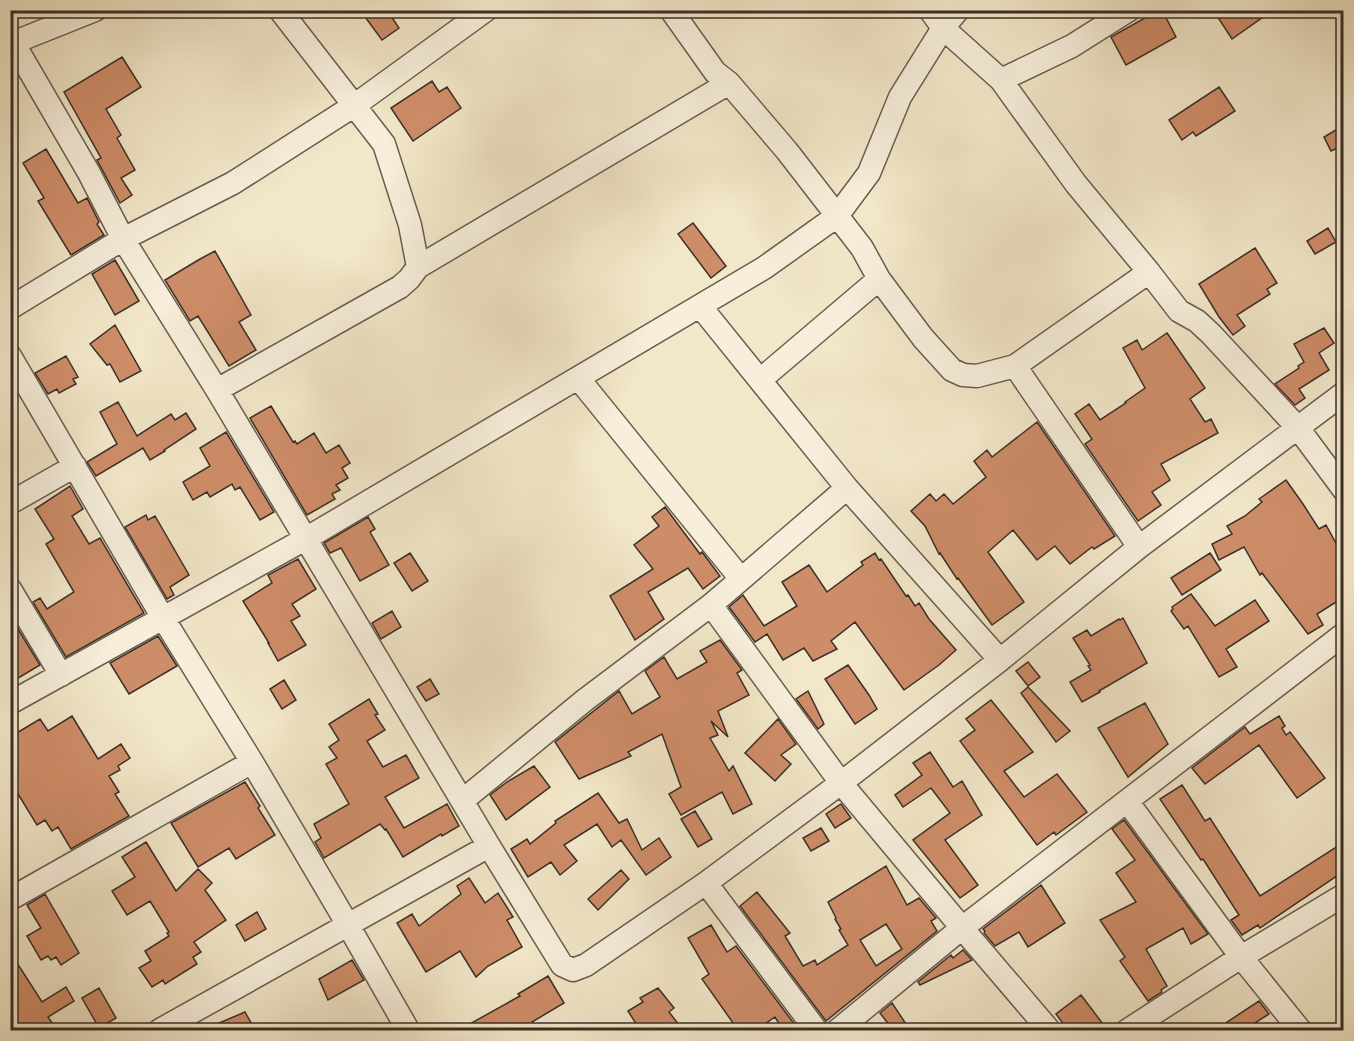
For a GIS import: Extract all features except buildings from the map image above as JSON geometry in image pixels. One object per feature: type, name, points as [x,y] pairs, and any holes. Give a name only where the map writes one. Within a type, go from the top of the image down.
[{"type":"street","points":[[95,10],[12,41],[89,173],[123,238],[307,538],[489,846],[562,964],[573,970],[586,965],[706,883],[841,783],[1000,660],[1139,547],[1344,393]]},
{"type":"street","points":[[280,10],[384,144],[410,225],[418,267]]},
{"type":"street","points":[[10,308],[123,238],[233,183],[355,105],[486,10]]},
{"type":"street","points":[[670,10],[715,72],[729,83],[787,151],[862,248],[879,279],[923,338],[952,370],[963,375],[977,376],[1015,366],[1149,272]]},
{"type":"street","points":[[10,703],[307,538],[764,268],[837,216],[869,173],[900,97],[937,19],[958,10]]},
{"type":"street","points":[[1001,80],[1072,46],[1129,10]]},
{"type":"street","points":[[937,19],[1001,80],[1076,184],[1179,311],[1197,321],[1211,334],[1298,428],[1344,490]]},
{"type":"street","points":[[217,390],[400,287],[418,267],[729,83]]},
{"type":"street","points":[[760,380],[879,279]]},
{"type":"street","points":[[700,306],[847,488],[1000,660]]},
{"type":"street","points":[[10,356],[163,618],[252,762],[408,1030]]},
{"type":"street","points":[[1015,366],[1139,547]]},
{"type":"street","points":[[578,378],[741,579]]},
{"type":"street","points":[[10,503],[75,466]]},
{"type":"street","points":[[462,801],[585,700],[711,605],[847,488]]},
{"type":"street","points":[[10,589],[61,675]]},
{"type":"street","points":[[711,605],[841,783],[1049,1030]]},
{"type":"street","points":[[838,1030],[962,928],[1344,634]]},
{"type":"street","points":[[10,898],[252,762]]},
{"type":"street","points":[[1127,801],[1240,957],[1300,1030]]},
{"type":"street","points":[[164,1030],[489,846]]},
{"type":"street","points":[[706,883],[816,1030]]},
{"type":"street","points":[[1128,1030],[1240,957],[1344,895]]}]
